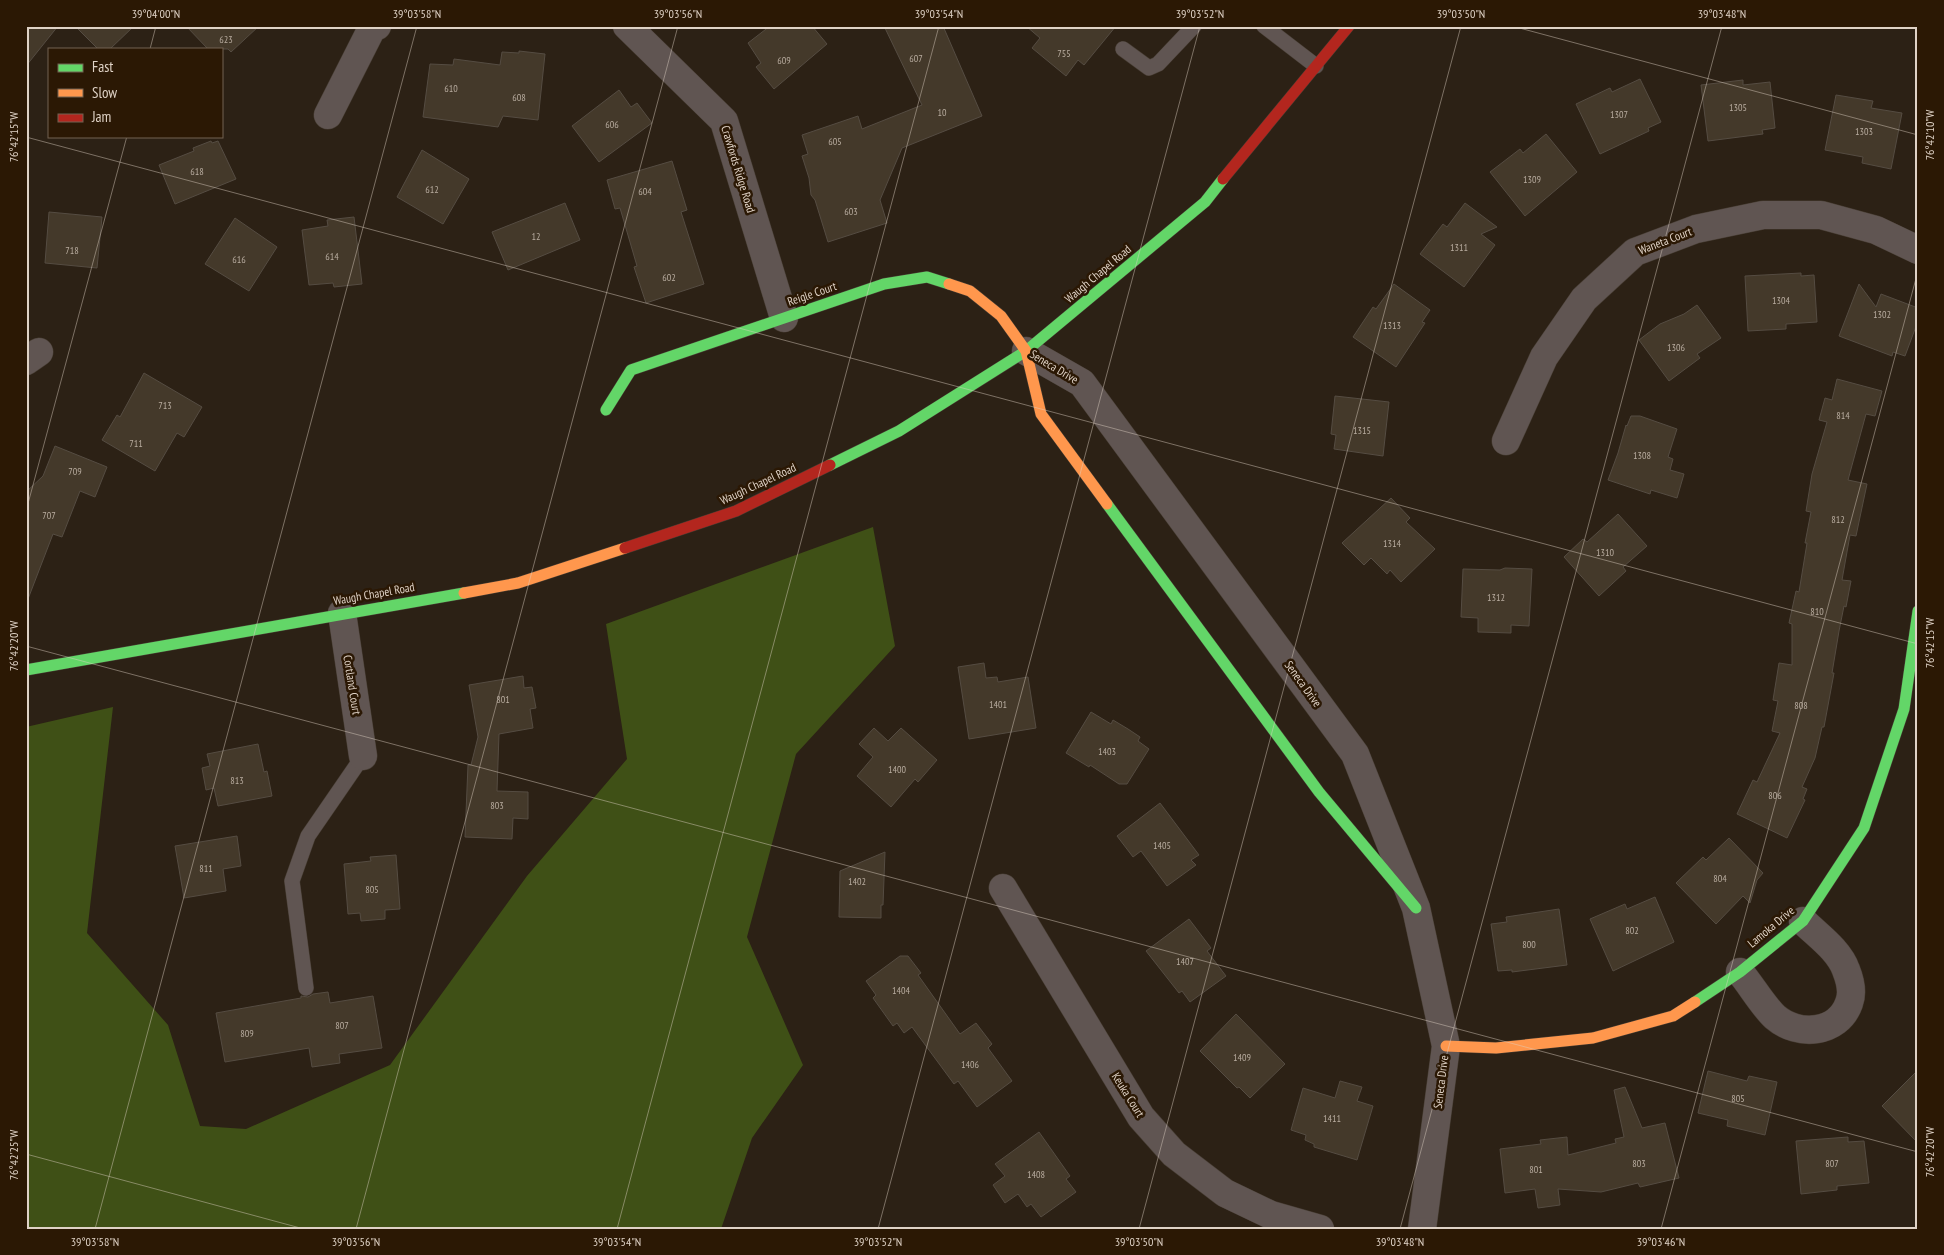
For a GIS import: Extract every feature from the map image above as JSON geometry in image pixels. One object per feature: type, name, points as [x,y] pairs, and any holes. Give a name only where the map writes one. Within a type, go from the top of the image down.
[{"type":"street","points":[[328,115],[372,28],[377,26]]},
{"type":"street","name":"Crawfords Ridge Road","points":[[628,26],[724,121],[784,318]]},
{"type":"street","name":"Waugh Chapel Road","points":[[26,670],[518,583],[736,511],[899,431],[1026,351],[1205,202],[1348,26]]},
{"type":"street","name":"Waneta Court","points":[[1506,441],[1544,357],[1584,299],[1635,252],[1696,229],[1763,215],[1821,215],[1876,230],[1918,250]]},
{"type":"street","name":"Reigle Court","points":[[606,410],[631,370],[884,284],[928,277],[970,291],[1001,316],[1026,351]]},
{"type":"street","name":"Seneca Drive","points":[[1026,351],[1042,414],[1318,792],[1416,908]]},
{"type":"street","name":"Seneca Drive","points":[[1026,351],[1082,383],[1355,754],[1416,908],[1446,1046],[1422,1229]]},
{"type":"street","name":"Lamoka Drive","points":[[1446,1046],[1496,1048],[1593,1038],[1673,1016],[1740,972],[1802,921],[1864,828],[1904,709],[1918,611]]},
{"type":"street","name":"Cortland Court","points":[[342,614],[363,756]]},
{"type":"street","name":"Keuka Court","points":[[1003,888],[1141,1117],[1174,1154],[1225,1193],[1271,1215],[1320,1229]]},
{"type":"street","points":[[1740,972],[1776,1018],[1798,1029],[1817,1031],[1838,1020],[1849,1003],[1851,986],[1845,967],[1835,952],[1802,921]]},
{"type":"lane","points":[[1123,49],[1149,68],[1158,64],[1194,26]]},
{"type":"lane","points":[[1264,26],[1316,66]]},
{"type":"lane","points":[[306,988],[292,882],[308,836],[363,756]]},
{"type":"green space","points":[[873,527],[895,646],[796,754],[747,937],[803,1065],[752,1138],[721,1229],[26,1229],[26,727],[113,707],[87,933],[168,1025],[200,1126],[246,1129],[390,1065],[527,876],[627,759],[606,624]]},
{"type":"building","points":[[26,26],[58,26],[26,66]]},
{"type":"building","points":[[75,26],[134,26],[111,48],[97,48]]},
{"type":"building","points":[[186,26],[259,26],[231,52],[228,49],[207,48]]},
{"type":"building","points":[[770,26],[812,26],[827,44],[774,89],[756,67],[761,63],[748,43]]},
{"type":"building","points":[[884,26],[943,26],[982,116],[902,148],[880,200],[887,223],[828,242],[815,200],[811,195],[809,178],[802,156],[808,154],[802,135],[858,116],[862,129],[922,105]]},
{"type":"building","points":[[1026,26],[1116,26],[1084,65],[1078,60],[1066,76],[1032,48],[1040,38]]},
{"type":"building","points":[[519,51],[545,54],[538,120],[503,116],[498,127],[423,117],[430,64],[453,65],[454,59],[500,65],[502,52],[519,53]]},
{"type":"building","points":[[1640,79],[1661,122],[1648,128],[1649,131],[1600,154],[1576,104],[1610,88],[1612,92]]},
{"type":"building","points":[[1743,80],[1743,85],[1770,82],[1775,128],[1762,130],[1763,134],[1708,141],[1701,85]]},
{"type":"building","points":[[619,90],[631,107],[637,103],[652,123],[599,162],[572,126]]},
{"type":"building","points":[[1836,95],[1873,101],[1871,108],[1902,113],[1891,169],[1862,163],[1863,157],[1825,150]]},
{"type":"building","points":[[1546,134],[1577,172],[1525,216],[1490,172],[1520,149],[1523,153]]},
{"type":"building","points":[[211,141],[212,143],[218,141],[236,179],[175,204],[159,165],[194,151],[193,148]]},
{"type":"building","points":[[422,150],[469,179],[443,224],[397,197]]},
{"type":"building","points":[[672,161],[687,210],[681,212],[704,284],[646,303],[634,267],[637,266],[620,208],[615,209],[607,180]]},
{"type":"building","points":[[565,203],[580,240],[508,270],[492,232]]},
{"type":"building","points":[[1465,203],[1497,227],[1481,234],[1495,245],[1464,287],[1420,254],[1443,224],[1447,227]]},
{"type":"building","points":[[49,212],[102,217],[97,268],[45,263]]},
{"type":"building","points":[[354,217],[362,284],[334,287],[333,283],[309,285],[302,230],[328,226],[327,220]]},
{"type":"building","points":[[235,218],[277,247],[249,291],[205,264]]},
{"type":"building","points":[[1801,273],[1801,276],[1814,275],[1817,322],[1786,324],[1786,329],[1748,331],[1745,276]]},
{"type":"building","points":[[1394,284],[1430,310],[1422,322],[1425,323],[1396,367],[1353,337],[1373,307],[1376,309]]},
{"type":"building","points":[[1859,284],[1876,307],[1881,294],[1918,308],[1918,321],[1905,356],[1893,352],[1892,356],[1839,336]]},
{"type":"building","points":[[1697,305],[1721,338],[1697,354],[1700,358],[1669,381],[1639,340],[1660,324],[1684,314]]},
{"type":"building","points":[[144,373],[202,407],[184,437],[177,433],[155,471],[102,440],[117,415],[120,417]]},
{"type":"building","points":[[1837,379],[1882,391],[1875,416],[1866,414],[1848,480],[1867,484],[1856,536],[1850,535],[1842,580],[1851,581],[1839,631],[1832,673],[1834,673],[1824,727],[1822,727],[1815,758],[1802,787],[1807,789],[1803,799],[1805,800],[1787,838],[1737,814],[1753,780],[1757,782],[1780,733],[1772,731],[1778,701],[1773,700],[1779,663],[1792,665],[1792,624],[1789,623],[1796,591],[1799,592],[1807,543],[1805,543],[1811,512],[1806,511],[1812,474],[1827,422],[1819,420],[1825,398],[1832,400]]},
{"type":"building","points":[[1335,396],[1389,402],[1383,456],[1334,449],[1336,435],[1331,434]]},
{"type":"building","points":[[1631,416],[1640,416],[1677,429],[1668,457],[1673,459],[1670,470],[1684,474],[1677,498],[1651,490],[1650,494],[1608,480],[1626,425]]},
{"type":"building","points":[[55,446],[107,467],[95,497],[80,491],[62,537],[53,534],[28,599],[26,599],[26,492],[43,476]]},
{"type":"building","points":[[1391,498],[1410,518],[1406,522],[1435,549],[1401,582],[1390,570],[1387,574],[1371,558],[1364,565],[1342,543]]},
{"type":"building","points":[[1618,514],[1647,546],[1623,567],[1626,571],[1599,596],[1564,557],[1583,539],[1587,542]]},
{"type":"building","points":[[1505,568],[1532,569],[1529,626],[1511,625],[1511,633],[1478,632],[1478,618],[1461,617],[1463,569],[1500,570]]},
{"type":"building","points":[[984,663],[986,678],[997,677],[998,682],[1028,677],[1036,728],[969,739],[958,667]]},
{"type":"building","points":[[523,676],[524,688],[532,687],[536,708],[530,709],[533,728],[499,734],[497,791],[528,792],[528,819],[513,818],[512,839],[465,837],[468,765],[471,765],[478,737],[469,685]]},
{"type":"building","points":[[1091,712],[1111,724],[1113,720],[1128,729],[1140,737],[1138,741],[1149,749],[1127,784],[1119,784],[1090,765],[1089,767],[1066,753]]},
{"type":"building","points":[[874,728],[888,741],[901,728],[937,760],[918,782],[915,779],[891,807],[857,776],[873,757],[859,744]]},
{"type":"building","points":[[258,744],[264,772],[267,771],[272,796],[218,806],[214,788],[206,790],[202,768],[210,766],[207,754]]},
{"type":"building","points":[[1160,803],[1199,855],[1191,860],[1196,865],[1167,886],[1141,851],[1133,857],[1117,836]]},
{"type":"building","points":[[237,836],[241,866],[223,869],[226,891],[184,898],[175,846]]},
{"type":"building","points":[[1729,838],[1763,873],[1757,880],[1750,903],[1743,896],[1716,924],[1676,883],[1703,857],[1706,860]]},
{"type":"building","points":[[885,852],[881,918],[839,917],[840,871]]},
{"type":"building","points":[[396,855],[400,909],[385,910],[385,919],[361,921],[360,913],[348,914],[344,864],[371,861],[370,857]]},
{"type":"building","points":[[1655,897],[1674,942],[1613,971],[1590,919],[1625,904],[1627,909]]},
{"type":"building","points":[[1559,909],[1567,965],[1512,972],[1512,970],[1498,971],[1491,924],[1507,922],[1506,917]]},
{"type":"building","points":[[1189,919],[1211,948],[1207,951],[1226,976],[1190,1002],[1182,991],[1179,993],[1146,951]]},
{"type":"building","points":[[900,956],[908,956],[921,973],[918,975],[960,1034],[976,1023],[992,1044],[988,1048],[1012,1081],[977,1107],[958,1081],[954,1084],[912,1027],[904,1033],[897,1023],[893,1026],[873,998],[876,995],[866,981]]},
{"type":"building","points":[[328,992],[330,1003],[373,996],[382,1048],[339,1054],[340,1063],[312,1067],[309,1048],[225,1062],[216,1013]]},
{"type":"building","points":[[1236,1014],[1285,1064],[1250,1098],[1239,1087],[1237,1088],[1200,1051]]},
{"type":"building","points":[[1918,1070],[1918,1143],[1882,1106]]},
{"type":"building","points":[[1708,1071],[1747,1081],[1749,1076],[1777,1082],[1765,1135],[1727,1126],[1728,1120],[1698,1113]]},
{"type":"building","points":[[1340,1081],[1362,1087],[1357,1101],[1373,1106],[1357,1160],[1314,1147],[1314,1144],[1305,1140],[1306,1135],[1291,1130],[1303,1088],[1335,1098]]},
{"type":"building","points":[[1625,1087],[1642,1128],[1665,1123],[1679,1178],[1640,1187],[1638,1183],[1601,1192],[1558,1189],[1560,1205],[1538,1208],[1535,1189],[1505,1193],[1500,1149],[1541,1144],[1540,1140],[1567,1137],[1568,1155],[1616,1143],[1615,1139],[1624,1137],[1614,1090]]},
{"type":"building","points":[[1039,1132],[1070,1176],[1066,1179],[1076,1192],[1041,1217],[1031,1204],[1027,1207],[1018,1194],[1005,1203],[993,1185],[1005,1176],[995,1164]]},
{"type":"building","points":[[1848,1137],[1848,1142],[1864,1141],[1869,1183],[1837,1186],[1837,1190],[1801,1194],[1796,1141]]},
{"type":"traffic: fast","points":[[830,465],[899,431],[1026,351],[1205,202],[1223,179]]},
{"type":"traffic: fast","points":[[606,410],[631,370],[884,284],[927,277],[949,284]]},
{"type":"traffic: fast","points":[[1107,504],[1319,792],[1416,908]]},
{"type":"traffic: fast","points":[[26,670],[464,593]]},
{"type":"traffic: fast","points":[[1695,1002],[1740,972],[1803,921],[1864,828],[1904,709],[1918,611]]},
{"type":"traffic: slow","points":[[949,284],[970,291],[1001,316],[1026,351],[1041,414],[1107,504]]},
{"type":"traffic: slow","points":[[464,593],[518,583],[625,548]]},
{"type":"traffic: slow","points":[[1446,1046],[1496,1048],[1593,1038],[1673,1016],[1695,1002]]},
{"type":"traffic: jam","points":[[1223,179],[1349,26]]},
{"type":"traffic: jam","points":[[625,548],[736,511],[830,465]]}]
